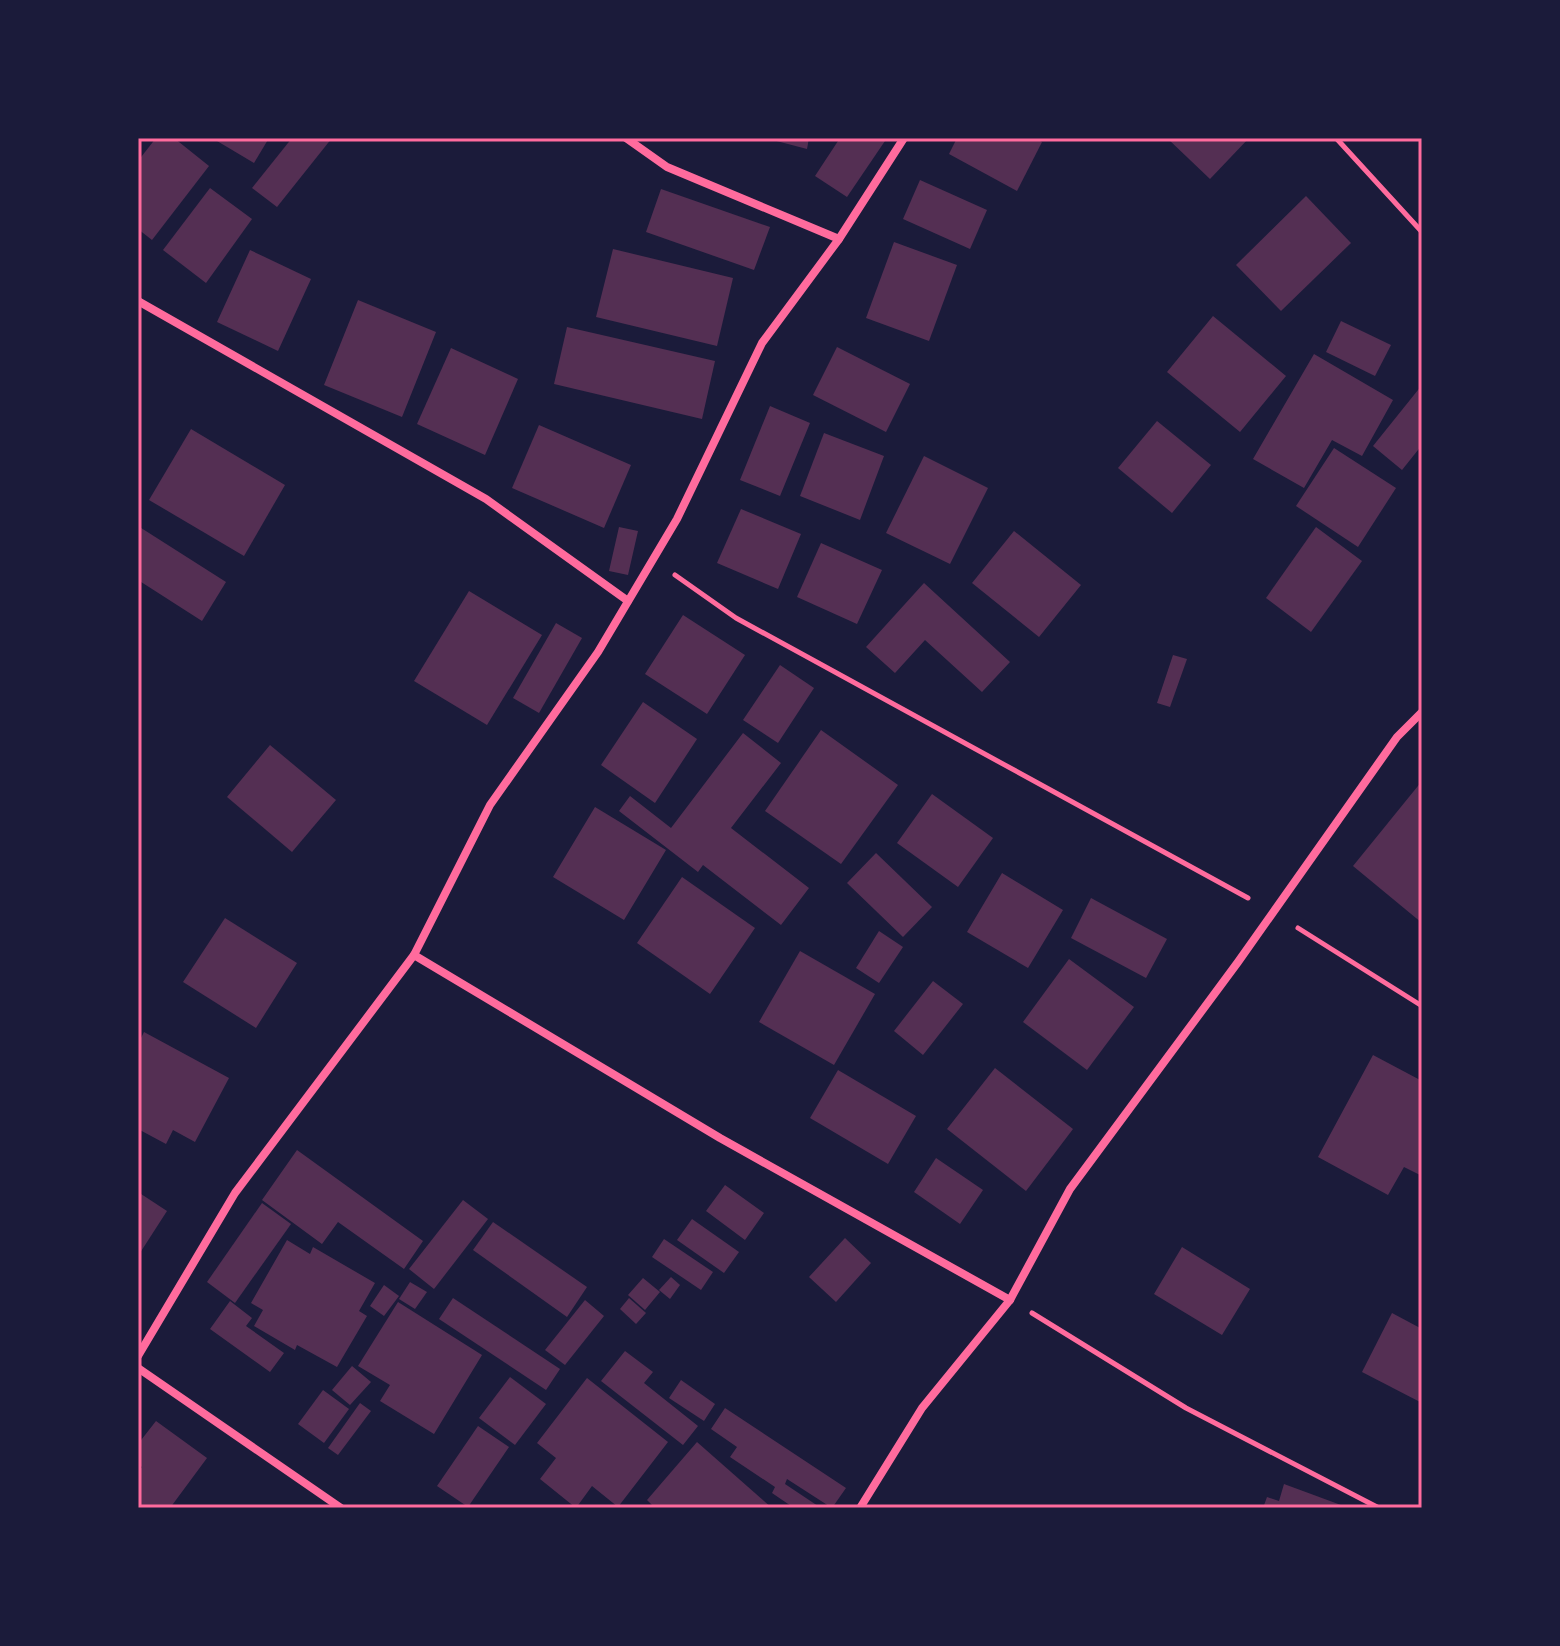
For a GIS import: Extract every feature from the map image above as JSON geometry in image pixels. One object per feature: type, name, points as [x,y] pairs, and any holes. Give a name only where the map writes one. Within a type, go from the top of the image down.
[{"type":"street","points":[[626,138],[667,167],[839,239]]},
{"type":"street","points":[[138,1356],[235,1193],[414,955],[490,805],[598,652],[654,560],[762,343],[839,239],[904,138]]},
{"type":"street","points":[[138,301],[486,499],[628,601]]},
{"type":"street","points":[[860,1508],[922,1408],[1010,1300],[1070,1189],[1238,962],[1397,737],[1422,712]]},
{"type":"street","points":[[414,955],[720,1138],[1010,1300]]},
{"type":"street","points":[[138,1368],[341,1508]]},
{"type":"path","points":[[1336,138],[1422,232]]},
{"type":"path","points":[[654,560],[736,618],[1273,911],[1422,1006]]},
{"type":"path","points":[[1010,1300],[1186,1408],[1379,1508]]},
{"type":"building","points":[[156,138],[174,138],[209,166],[152,240],[138,229],[138,161]]},
{"type":"building","points":[[212,138],[269,138],[254,163]]},
{"type":"building","points":[[292,138],[332,138],[277,207],[252,188]]},
{"type":"building","points":[[765,138],[809,138],[807,149]]},
{"type":"building","points":[[840,138],[887,138],[847,197],[815,176]]},
{"type":"building","points":[[957,138],[1035,138],[1042,142],[1017,191],[949,154]]},
{"type":"building","points":[[1167,138],[1249,138],[1210,179]]},
{"type":"building","points":[[920,180],[987,210],[970,249],[903,219]]},
{"type":"building","points":[[210,188],[252,219],[206,283],[163,250]]},
{"type":"building","points":[[661,189],[770,227],[754,270],[646,232]]},
{"type":"building","points":[[1306,196],[1351,243],[1281,311],[1236,265]]},
{"type":"building","points":[[894,242],[957,265],[929,341],[866,318]]},
{"type":"building","points":[[613,249],[733,278],[717,346],[596,317]]},
{"type":"building","points":[[250,250],[311,279],[278,351],[217,322]]},
{"type":"building","points":[[358,300],[436,332],[402,417],[324,385]]},
{"type":"building","points":[[1213,316],[1286,376],[1240,432],[1167,372]]},
{"type":"building","points":[[1341,321],[1391,345],[1375,376],[1326,352]]},
{"type":"building","points":[[567,327],[715,361],[702,419],[554,384]]},
{"type":"building","points":[[837,347],[910,384],[886,432],[813,395]]},
{"type":"building","points":[[451,348],[518,379],[485,455],[417,424]]},
{"type":"building","points":[[1314,354],[1393,400],[1362,456],[1332,440],[1304,488],[1253,459]]},
{"type":"building","points":[[1422,385],[1422,445],[1402,470],[1373,446]]},
{"type":"building","points":[[770,406],[810,423],[780,496],[740,480]]},
{"type":"building","points":[[1157,421],[1211,465],[1172,513],[1118,468]]},
{"type":"building","points":[[539,425],[631,465],[604,528],[512,488]]},
{"type":"building","points":[[191,429],[285,485],[244,556],[149,500]]},
{"type":"building","points":[[824,433],[884,456],[860,520],[800,496]]},
{"type":"building","points":[[1334,448],[1396,488],[1358,547],[1296,506]]},
{"type":"building","points":[[924,456],[988,488],[950,564],[886,533]]},
{"type":"building","points":[[741,509],[801,534],[778,589],[717,563]]},
{"type":"building","points":[[138,526],[226,582],[202,621],[138,580]]},
{"type":"building","points":[[619,527],[638,531],[628,575],[609,571]]},
{"type":"building","points":[[1316,527],[1362,561],[1311,632],[1266,598]]},
{"type":"building","points":[[1014,531],[1081,585],[1039,637],[972,583]]},
{"type":"building","points":[[821,543],[882,570],[857,624],[797,597]]},
{"type":"building","points":[[924,583],[1010,662],[982,692],[925,640],[895,673],[866,647]]},
{"type":"building","points":[[469,591],[542,635],[487,725],[414,681]]},
{"type":"building","points":[[683,615],[745,655],[707,714],[645,674]]},
{"type":"building","points":[[556,623],[582,638],[539,713],[513,698]]},
{"type":"building","points":[[1173,655],[1187,659],[1170,707],[1157,703]]},
{"type":"building","points":[[780,665],[814,688],[778,743],[743,720]]},
{"type":"building","points":[[643,702],[697,739],[655,803],[601,765]]},
{"type":"building","points":[[821,730],[898,785],[841,864],[765,811]]},
{"type":"building","points":[[743,733],[781,763],[731,828],[809,888],[781,925],[703,865],[698,872],[619,811],[630,796],[671,828]]},
{"type":"building","points":[[270,745],[336,800],[292,852],[227,797]]},
{"type":"building","points":[[1422,781],[1422,923],[1353,866]]},
{"type":"building","points":[[932,794],[993,838],[958,887],[897,843]]},
{"type":"building","points":[[595,807],[666,850],[624,920],[553,877]]},
{"type":"building","points":[[876,853],[932,907],[903,937],[847,883]]},
{"type":"building","points":[[1002,873],[1063,910],[1028,968],[967,932]]},
{"type":"building","points":[[682,877],[755,928],[710,994],[637,943]]},
{"type":"building","points":[[1091,898],[1167,939],[1146,978],[1071,938]]},
{"type":"building","points":[[225,918],[297,963],[256,1028],[183,982]]},
{"type":"building","points":[[879,931],[903,947],[879,983],[856,968]]},
{"type":"building","points":[[800,951],[875,994],[834,1065],[759,1022]]},
{"type":"building","points":[[1069,959],[1134,1007],[1087,1070],[1023,1022]]},
{"type":"building","points":[[933,981],[963,1004],[923,1055],[894,1031]]},
{"type":"building","points":[[144,1032],[229,1078],[195,1142],[173,1130],[166,1144],[138,1129],[138,1044]]},
{"type":"building","points":[[1373,1055],[1422,1081],[1422,1176],[1404,1167],[1388,1195],[1318,1157]]},
{"type":"building","points":[[995,1068],[1073,1129],[1026,1191],[947,1129]]},
{"type":"building","points":[[838,1070],[916,1116],[888,1164],[810,1118]]},
{"type":"building","points":[[297,1150],[423,1241],[404,1269],[338,1222],[322,1244],[262,1200]]},
{"type":"building","points":[[936,1158],[983,1190],[960,1224],[914,1192]]},
{"type":"building","points":[[725,1185],[764,1213],[745,1240],[706,1211]]},
{"type":"building","points":[[138,1192],[167,1211],[138,1256]]},
{"type":"building","points":[[463,1200],[488,1219],[434,1289],[409,1269]]},
{"type":"building","points":[[262,1203],[291,1224],[235,1303],[207,1282]]},
{"type":"building","points":[[692,1219],[739,1252],[724,1273],[677,1240]]},
{"type":"building","points":[[493,1222],[587,1287],[567,1317],[473,1250]]},
{"type":"building","points":[[845,1238],[871,1263],[836,1302],[809,1277]]},
{"type":"building","points":[[664,1239],[713,1272],[701,1290],[652,1257]]},
{"type":"building","points":[[287,1240],[310,1254],[313,1247],[375,1283],[359,1311],[367,1316],[337,1367],[297,1345],[295,1350],[254,1326],[263,1310],[251,1303]]},
{"type":"building","points":[[1182,1247],[1250,1289],[1222,1335],[1154,1294]]},
{"type":"building","points":[[671,1277],[680,1285],[670,1299],[659,1290]]},
{"type":"building","points":[[643,1278],[660,1292],[645,1310],[628,1295]]},
{"type":"building","points":[[410,1282],[427,1292],[415,1309],[399,1299]]},
{"type":"building","points":[[384,1285],[399,1296],[384,1316],[370,1306]]},
{"type":"building","points":[[453,1298],[560,1369],[546,1390],[439,1319]]},
{"type":"building","points":[[629,1298],[646,1313],[636,1324],[620,1309]]},
{"type":"building","points":[[585,1300],[604,1316],[565,1365],[545,1350]]},
{"type":"building","points":[[230,1301],[252,1318],[246,1326],[284,1353],[270,1372],[210,1329]]},
{"type":"building","points":[[398,1302],[482,1355],[434,1434],[380,1401],[390,1385],[358,1366]]},
{"type":"building","points":[[1392,1313],[1422,1329],[1422,1403],[1362,1372]]},
{"type":"building","points":[[625,1351],[653,1372],[644,1383],[698,1426],[683,1445],[601,1381]]},
{"type":"building","points":[[352,1366],[371,1382],[350,1405],[332,1390]]},
{"type":"building","points":[[510,1377],[546,1404],[515,1445],[479,1418]]},
{"type":"building","points":[[587,1378],[668,1442],[618,1507],[592,1486],[576,1508],[540,1479],[556,1458],[537,1443]]},
{"type":"building","points":[[681,1380],[715,1404],[704,1421],[669,1398]]},
{"type":"building","points":[[323,1390],[349,1409],[324,1443],[298,1424]]},
{"type":"building","points":[[360,1403],[371,1411],[338,1455],[328,1448]]},
{"type":"building","points":[[725,1408],[846,1488],[832,1508],[787,1479],[785,1484],[821,1508],[794,1508],[772,1493],[775,1487],[730,1457],[737,1447],[711,1429]]},
{"type":"building","points":[[156,1421],[207,1458],[170,1508],[138,1508],[138,1473],[142,1467],[138,1464],[138,1444]]},
{"type":"building","points":[[478,1426],[509,1447],[468,1507],[437,1486]]},
{"type":"building","points":[[697,1442],[772,1508],[655,1508],[647,1500]]},
{"type":"building","points":[[1284,1484],[1349,1508],[1263,1508],[1267,1497],[1279,1501]]}]
